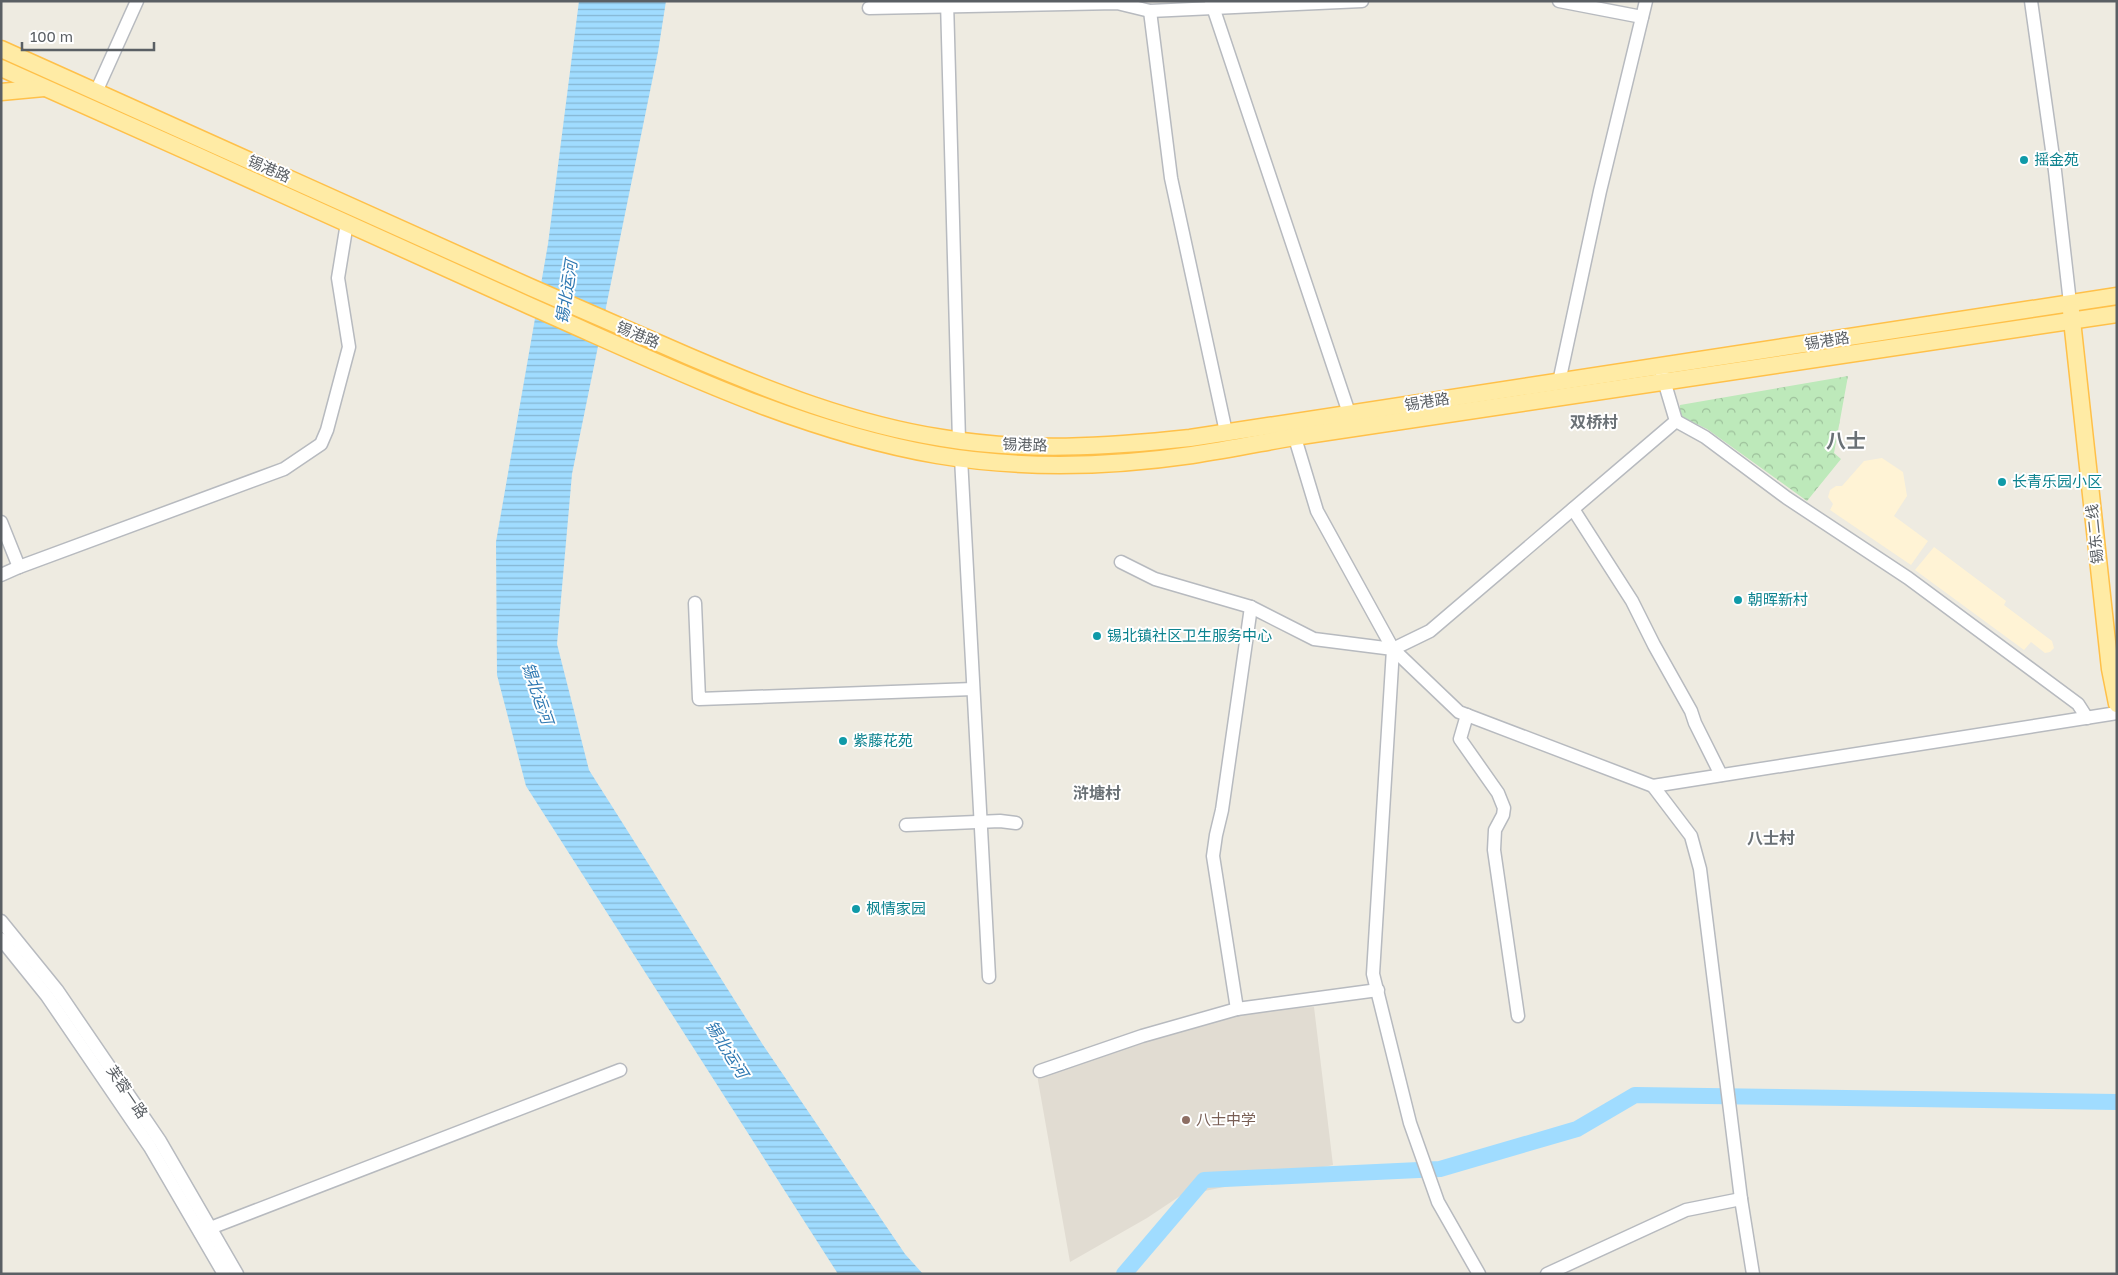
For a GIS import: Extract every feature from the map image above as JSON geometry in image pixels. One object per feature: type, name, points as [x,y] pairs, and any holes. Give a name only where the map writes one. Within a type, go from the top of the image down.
[{"type":"main road","name":"锡港路","points":[[1,49],[606,321],[762,388],[848,417],[890,428],[959,440],[1029,446],[1070,447],[1146,443],[1226,432],[1293,430],[1663,383],[2117,314]]},
{"type":"main road","name":"锡港路","points":[[1,68],[516,299],[756,404],[843,434],[887,445],[983,461],[1070,464],[1147,460],[1192,455],[1349,414],[2117,296]]},
{"type":"main road","points":[[1,92],[46,88]]},
{"type":"main road","name":"锡东二线","points":[[2070,303],[2117,704]]},
{"type":"street","points":[[96,92],[137,1]]},
{"type":"street","points":[[869,8],[947,4],[1117,3],[1150,11],[1212,4],[1362,1]]},
{"type":"street","points":[[1559,1],[1642,17]]},
{"type":"street","points":[[1559,382],[1600,191],[1646,1]]},
{"type":"street","points":[[2031,1],[2056,171],[2070,303]]},
{"type":"street","points":[[947,4],[959,440]]},
{"type":"street","points":[[1212,4],[1349,414]]},
{"type":"street","points":[[1150,11],[1171,178],[1226,432]]},
{"type":"street","points":[[1,575],[284,469],[321,444],[327,430],[350,347],[338,278],[347,223]]},
{"type":"street","points":[[1661,366],[1663,383],[1676,421],[1705,438],[1787,498],[1908,578],[2078,704],[2087,718]]},
{"type":"street","points":[[1120,562],[1155,579],[1251,608],[1314,639],[1393,649],[1430,631],[1676,421]]},
{"type":"street","points":[[1293,430],[1317,510],[1393,649],[1459,712],[1653,786],[2117,713]]},
{"type":"street","points":[[961,458],[976,729],[979,822],[989,977]]},
{"type":"street","points":[[1573,509],[1632,601],[1691,711],[1722,775]]},
{"type":"street","points":[[1,522],[19,567]]},
{"type":"street","points":[[694,604],[699,699],[973,689]]},
{"type":"street","points":[[1237,1009],[1214,856],[1251,608]]},
{"type":"street","points":[[1393,649],[1373,974],[1410,1123],[1438,1202],[1478,1274]]},
{"type":"street","points":[[1467,715],[1460,739],[1498,793],[1504,808],[1503,816],[1495,830],[1494,850],[1518,1016]]},
{"type":"street","points":[[1653,786],[1691,836],[1700,870],[1741,1199],[1753,1274]]},
{"type":"street","points":[[906,826],[1000,821],[1016,823]]},
{"type":"street","name":"芙蓉一路","points":[[1,921],[56,990],[160,1141],[205,1230],[224,1274]]},
{"type":"street","name":"芙蓉一路","points":[[1,939],[47,996],[205,1230],[237,1274]]},
{"type":"street","points":[[1040,1071],[1142,1036],[1237,1009],[1378,990]]},
{"type":"street","points":[[205,1230],[620,1070]]},
{"type":"street","points":[[1547,1274],[1686,1210],[1741,1199]]},
{"type":"shaded area","points":[[1882,458],[1903,472],[1907,496],[1894,516],[1928,541],[1911,565],[1830,510],[1833,504],[1828,497],[1830,490],[1836,486],[1842,486],[1864,461]]},
{"type":"shaded area","points":[[1934,547],[2006,601],[2004,605],[2052,641],[2054,648],[2050,652],[2045,653],[2031,642],[2024,650],[1915,570]]},
{"type":"shaded area","name":"八士中学","points":[[1314,1007],[1333,1165],[1180,1196],[1147,1218],[1070,1262],[1037,1075],[1110,1049],[1251,1011]]},
{"type":"green space","points":[[1848,376],[1834,453],[1841,459],[1807,501],[1707,429],[1680,416],[1680,405]]},
{"type":"water","name":"锡北运河","points":[[579,1],[666,1],[658,52],[572,474],[557,644],[589,770],[763,1045],[905,1254],[923,1274],[838,1274],[526,786],[497,675],[496,542],[548,244]]},
{"type":"waterway","points":[[1124,1274],[1204,1180],[1440,1169],[1577,1129],[1635,1095],[2117,1102]]},
{"type":"place","name":"摇金苑","points":[[2024,160]]},
{"type":"place","name":"长青乐园小区","points":[[2002,482]]},
{"type":"place","name":"朝晖新村","points":[[1738,600]]},
{"type":"place","name":"锡北镇社区卫生服务中心","points":[[1097,636]]},
{"type":"place","name":"紫藤花苑","points":[[843,741]]},
{"type":"place","name":"枫情家园","points":[[856,909]]},
{"type":"place","name":"八士中学","points":[[1186,1120]]},
{"type":"district","name":"双桥村","points":[[1594,422]]},
{"type":"district","name":"八士","points":[[1846,441]]},
{"type":"district","name":"浒塘村","points":[[1097,793]]},
{"type":"district","name":"八士村","points":[[1771,838]]}]
